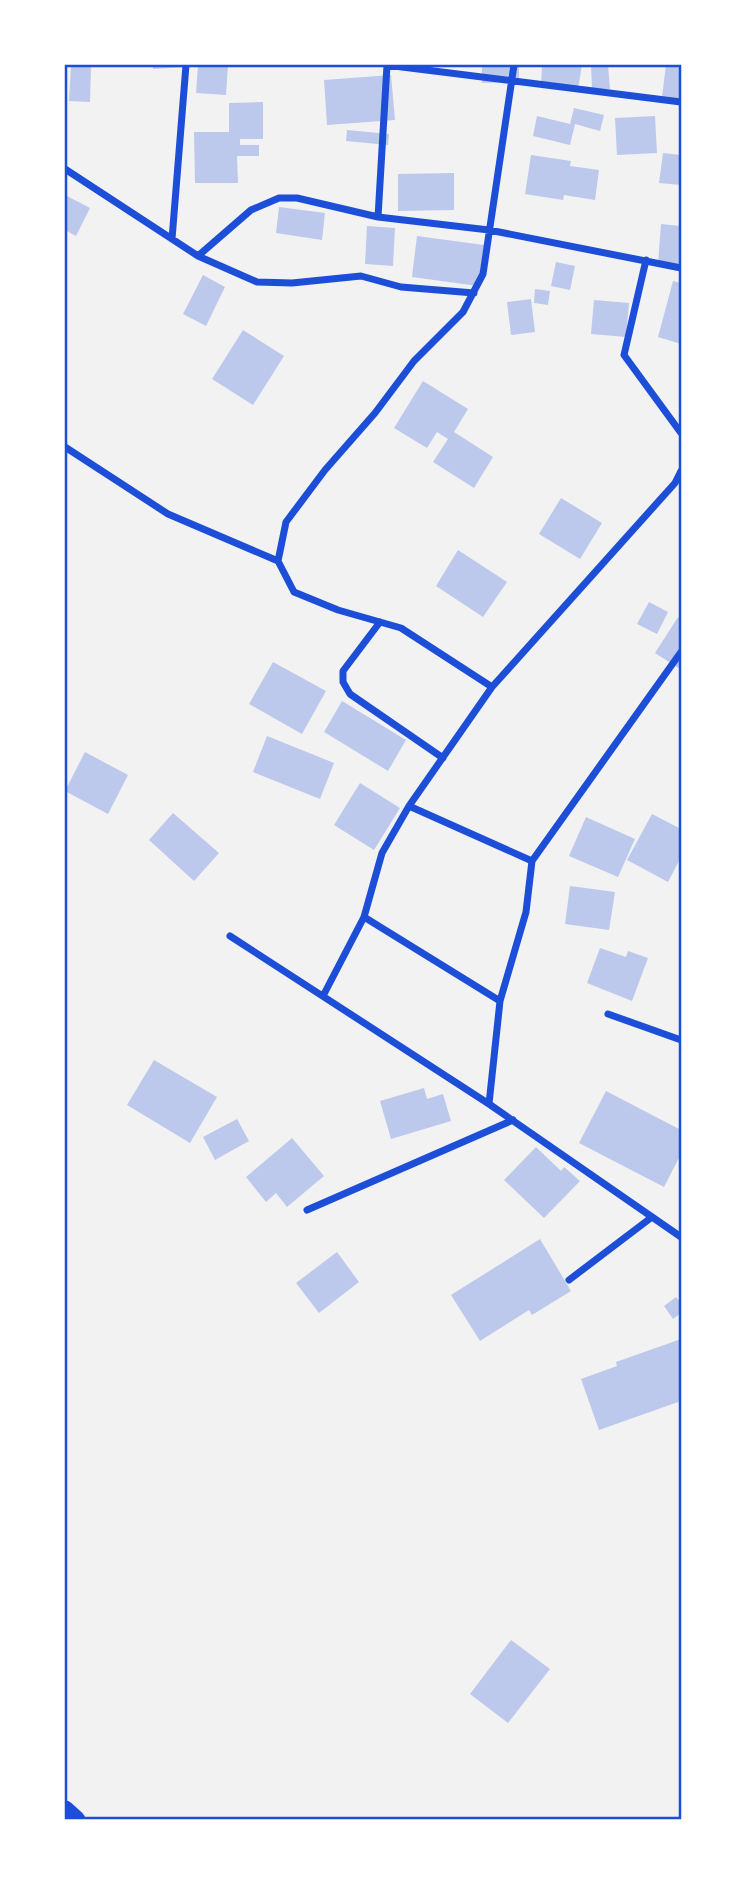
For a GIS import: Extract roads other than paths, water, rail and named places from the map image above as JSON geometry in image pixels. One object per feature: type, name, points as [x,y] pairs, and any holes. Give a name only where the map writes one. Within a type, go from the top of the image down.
[{"type":"highway","points":[[65,1810],[76,1820]]},
{"type":"street","points":[[172,239],[186,65]]},
{"type":"street","points":[[378,218],[387,65],[512,83],[681,102]]},
{"type":"street","points":[[278,561],[286,522],[414,361],[463,312],[474,293],[483,274],[514,65]]},
{"type":"street","points":[[65,169],[198,256],[257,282],[292,283],[362,276],[401,287],[474,293]]},
{"type":"street","points":[[198,256],[251,209],[279,198],[297,198],[378,218],[489,230],[681,268]]},
{"type":"street","points":[[646,260],[624,355],[681,433]]},
{"type":"street","points":[[65,447],[168,514],[278,561],[295,592],[338,610],[401,628],[492,687]]},
{"type":"street","points":[[323,996],[364,917],[382,853],[410,806],[492,687],[676,483],[681,471]]},
{"type":"street","points":[[380,622],[343,671],[343,682],[350,694],[443,758]]},
{"type":"street","points":[[489,1104],[500,1001],[526,912],[531,861],[681,652]]},
{"type":"street","points":[[410,806],[531,861]]},
{"type":"street","points":[[364,917],[500,1001]]},
{"type":"street","points":[[230,936],[513,1120],[681,1237]]},
{"type":"street","points":[[608,1014],[681,1040]]},
{"type":"street","points":[[307,1210],[513,1120]]},
{"type":"street","points":[[569,1280],[652,1217]]}]
